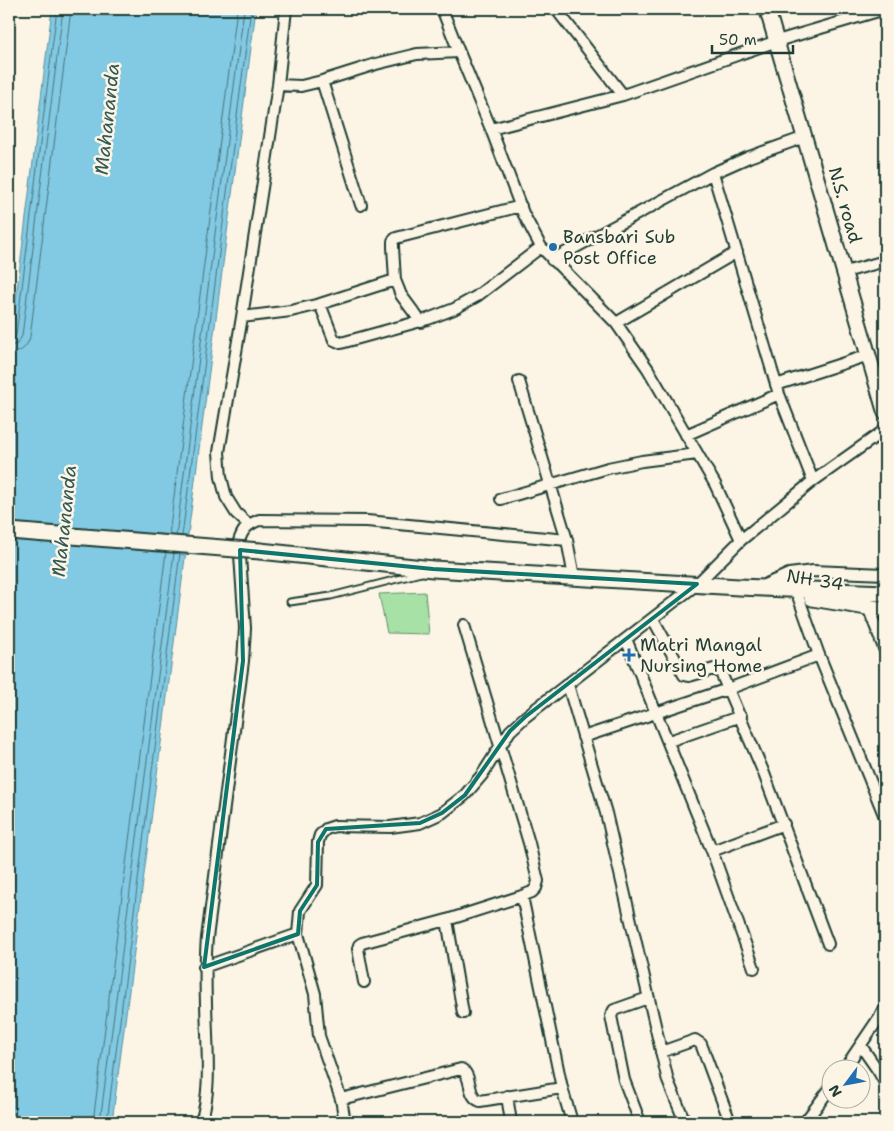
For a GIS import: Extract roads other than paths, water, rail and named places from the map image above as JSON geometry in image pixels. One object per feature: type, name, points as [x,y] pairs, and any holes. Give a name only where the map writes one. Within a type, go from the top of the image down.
[{"type":"main road","name":"N.S. road","points":[[767,9],[885,412]]},
{"type":"main road","points":[[9,531],[260,551],[433,569],[739,587],[885,593]]},
{"type":"main road","name":"NH 34","points":[[739,587],[885,610]]},
{"type":"street","points":[[248,524],[236,513],[226,497],[221,477],[219,452],[278,85],[286,9]]},
{"type":"street","points":[[442,9],[520,206],[541,248],[616,324],[648,369],[715,484],[741,540]]},
{"type":"street","points":[[556,9],[622,95]]},
{"type":"street","points":[[491,129],[622,95],[777,41],[885,9]]},
{"type":"street","points":[[278,85],[301,86],[417,54],[459,52]]},
{"type":"street","points":[[322,81],[361,205]]},
{"type":"street","points":[[552,260],[713,172],[805,137]]},
{"type":"street","points":[[713,172],[778,390],[812,481]]},
{"type":"street","points":[[420,322],[401,295],[395,280],[393,241],[396,238],[520,206]]},
{"type":"street","points":[[320,304],[334,340],[341,343],[420,322],[454,310],[541,248]]},
{"type":"street","points":[[616,324],[737,252]]},
{"type":"street","points":[[845,272],[885,261]]},
{"type":"street","points":[[242,317],[290,311],[320,304],[395,280]]},
{"type":"street","points":[[686,435],[778,390],[869,355]]},
{"type":"street","points":[[519,381],[567,540],[574,577]]},
{"type":"street","points":[[345,1122],[342,1099],[319,1036],[311,974],[298,934],[300,911],[317,885],[318,842],[320,835],[326,829],[335,826],[390,827],[420,823],[442,813],[482,775],[510,731],[525,717],[698,584],[741,540],[812,481],[885,430]]},
{"type":"street","points":[[501,499],[608,468],[642,461],[697,454]]},
{"type":"street","points":[[201,1122],[208,1076],[204,967],[243,661],[245,628],[239,541],[242,531],[248,524],[259,520],[367,522],[567,540]]},
{"type":"street","points":[[758,588],[789,574],[813,570],[885,574]]},
{"type":"street","points":[[798,596],[819,654],[885,817]]},
{"type":"street","points":[[868,607],[885,650]]},
{"type":"street","points":[[653,619],[684,675],[689,676],[714,669],[718,670],[728,688],[784,824],[828,944]]},
{"type":"street","points":[[364,982],[358,949],[359,945],[522,896],[532,892],[536,888],[538,881],[529,843],[464,625]]},
{"type":"street","points":[[626,639],[669,741],[712,851],[754,968]]},
{"type":"street","points":[[583,737],[657,713],[819,654]]},
{"type":"street","points":[[568,685],[606,813],[661,1052],[671,1088],[685,1122]]},
{"type":"street","points":[[669,741],[741,716]]},
{"type":"street","points":[[712,851],[784,824]]},
{"type":"street","points":[[522,896],[562,1088],[572,1122]]},
{"type":"street","points":[[446,920],[463,1013]]},
{"type":"street","points":[[204,967],[298,934]]},
{"type":"street","points":[[640,1122],[624,1080],[611,1016],[614,1010],[648,998]]},
{"type":"street","points":[[852,1058],[885,1009]]},
{"type":"street","points":[[661,1052],[695,1040],[701,1044],[730,1122]]},
{"type":"street","points":[[861,1046],[880,1072],[885,1083]]},
{"type":"street","points":[[342,1099],[461,1069],[466,1073],[475,1099],[480,1101],[562,1088]]},
{"type":"street","points":[[507,1096],[511,1122]]},
{"type":"street","points":[[804,1122],[822,1099]]},
{"type":"lane","points":[[290,602],[362,589],[433,569]]},
{"type":"water","name":"Mahananda","points":[[52,9],[256,9],[112,1122],[9,1122],[9,354]]},
{"type":"place","name":"Bansbari Sub Post Office","points":[[553,247]]},
{"type":"place","name":"Matri Mangal Nursing Home","points":[[629,655]]}]
